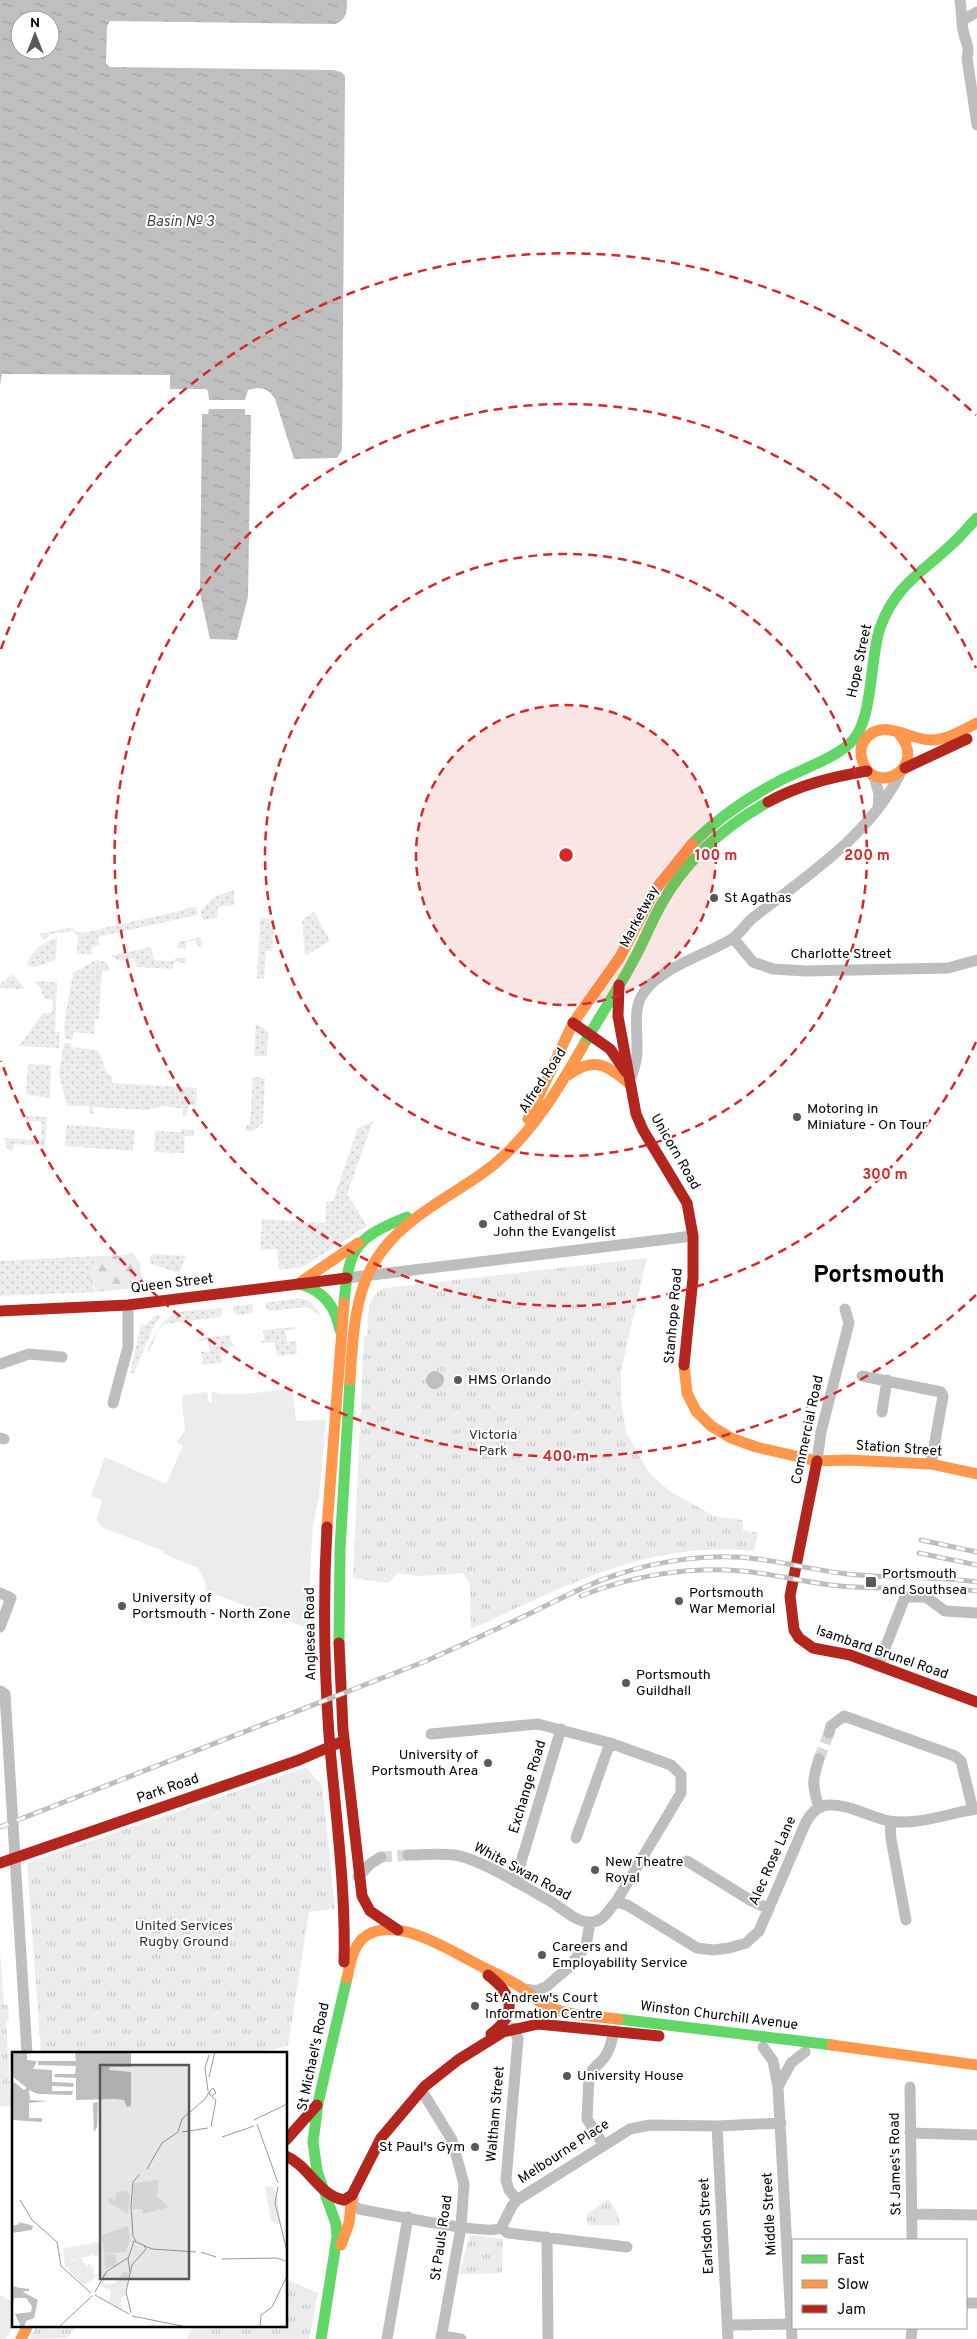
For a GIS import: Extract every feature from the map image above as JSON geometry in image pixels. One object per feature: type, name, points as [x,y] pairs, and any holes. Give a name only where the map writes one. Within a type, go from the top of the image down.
[{"type":"main road","name":"Hope Street","points":[[788,777],[843,749],[855,738],[863,718],[880,629],[891,604],[904,586],[951,545],[977,518]]},
{"type":"main road","points":[[977,723],[947,736],[932,740],[917,739],[888,729],[874,731],[864,740],[860,754],[861,760],[870,773],[888,778],[977,735]]},
{"type":"main road","points":[[899,734],[905,739],[909,753],[903,770]]},
{"type":"main road","points":[[788,777],[819,770],[860,754]]},
{"type":"main road","name":"Marketway","points":[[592,1030],[634,960],[664,898],[690,864],[736,820],[781,794],[827,777],[870,773]]},
{"type":"main road","name":"Marketway","points":[[571,1027],[620,957],[655,890],[681,856],[704,832],[731,810],[788,777]]},
{"type":"main road","name":"Unicorn Road","points":[[619,985],[618,1016],[638,1119],[687,1203],[694,1236]]},
{"type":"main road","name":"Unicorn Road","points":[[582,1011],[589,1016],[592,1030],[617,1057],[624,1068],[630,1084]]},
{"type":"main road","name":"Unicorn Road","points":[[571,1027],[592,1030]]},
{"type":"main road","name":"Alfred Road","points":[[518,1142],[571,1027]]},
{"type":"main road","name":"Alfred Road","points":[[367,1276],[381,1250],[406,1225],[489,1169],[518,1142],[544,1111],[592,1030]]},
{"type":"main road","points":[[565,1078],[583,1065],[597,1063],[606,1066],[630,1084]]},
{"type":"main road","name":"Alfred Road","points":[[296,1284],[308,1278],[376,1230],[432,1206]]},
{"type":"main road","points":[[347,1278],[360,1268],[380,1240],[406,1225]]},
{"type":"main road","name":"Stanhope Road","points":[[694,1236],[693,1278],[684,1354],[684,1380],[691,1402],[712,1426],[731,1438],[756,1447],[817,1461]]},
{"type":"main road","points":[[347,1278],[351,1258],[358,1243]]},
{"type":"main road","name":"Anglesea Road","points":[[367,1276],[355,1322],[340,1539],[339,1668],[358,1877],[362,1896],[366,1906],[376,1916],[398,1930]]},
{"type":"main road","name":"Anglesea Road","points":[[343,1990],[346,1906],[325,1664],[324,1596],[327,1523],[347,1278]]},
{"type":"main road","name":"Queen Street","points":[[0,1311],[128,1305],[347,1278]]},
{"type":"main road","points":[[296,1284],[312,1287],[327,1298],[338,1318],[342,1338]]},
{"type":"main road","name":"Station Street","points":[[817,1461],[848,1460],[931,1464],[977,1474]]},
{"type":"main road","name":"Commercial Road","points":[[797,1559],[817,1461]]},
{"type":"main road","name":"Isambard Brunel Road","points":[[797,1559],[790,1607],[794,1630],[799,1638],[813,1648],[850,1655],[977,1702]]},
{"type":"main road","name":"Park Road","points":[[0,1863],[299,1760],[345,1740]]},
{"type":"main road","points":[[334,2263],[349,2223],[352,2195],[381,2138],[419,2093],[444,2070],[485,2043],[505,2023],[509,2013],[509,2003],[498,1983],[470,1961],[439,1944],[398,1930]]},
{"type":"main road","name":"St Michael's Road","points":[[322,2187],[313,2148],[314,2127],[352,1954],[358,1942],[364,1938],[378,1931],[398,1930]]},
{"type":"main road","name":"Winston Churchill Avenue","points":[[470,1961],[524,1989],[543,2004],[574,2014],[977,2065]]},
{"type":"main road","name":"Winston Churchill Avenue","points":[[485,2043],[503,2032],[514,2028],[538,2024],[806,2052],[977,2077]]},
{"type":"main road","points":[[288,2138],[300,2127],[318,2102]]},
{"type":"main road","points":[[288,2157],[303,2165],[331,2196],[344,2200],[352,2195]]},
{"type":"main road","points":[[321,2339],[334,2263],[336,2224],[322,2187]]},
{"type":"main road","points":[[21,2339],[28,2326]]},
{"type":"street","points":[[963,2],[964,34],[973,47],[967,58],[977,125]]},
{"type":"street","points":[[964,20],[977,12]]},
{"type":"street","points":[[630,1084],[637,1056],[637,1010],[640,997],[648,987],[665,974],[733,938],[752,918],[823,864],[878,809],[890,794],[903,770]]},
{"type":"street","points":[[870,773],[879,794],[878,809]]},
{"type":"street","name":"Charlotte Street","points":[[733,938],[753,962],[774,969],[806,971],[948,968],[977,960]]},
{"type":"street","points":[[347,1278],[694,1236]]},
{"type":"street","points":[[113,1404],[128,1347],[128,1305]]},
{"type":"street","name":"Commercial Road","points":[[817,1461],[822,1432],[849,1323],[845,1308]]},
{"type":"street","points":[[0,1364],[29,1354],[62,1357]]},
{"type":"street","points":[[862,1376],[941,1392],[943,1396],[931,1464]]},
{"type":"street","points":[[882,1412],[887,1380]]},
{"type":"street","points":[[0,1593],[11,1598],[0,1627]]},
{"type":"street","points":[[878,1666],[905,1597],[926,1597],[945,1610],[977,1613]]},
{"type":"street","points":[[2,1693],[27,2052]]},
{"type":"street","points":[[819,1759],[812,1778],[819,1807],[828,1804],[890,1821],[906,1822],[975,1809],[961,1760],[955,1756],[844,1716],[831,1726],[829,1733]]},
{"type":"street","points":[[431,1734],[538,1724],[610,1743],[671,1765],[681,1775],[681,1793],[616,1902],[604,1917],[590,1922],[586,1946],[568,1968],[547,1986],[536,1991],[524,1989]]},
{"type":"street","name":"Exchange Road","points":[[515,1882],[561,1729]]},
{"type":"street","points":[[576,1838],[610,1743]]},
{"type":"street","name":"Alec Rose Lane","points":[[616,1902],[627,1904],[696,1948],[713,1950],[746,1943],[759,1932],[806,1822],[819,1807]]},
{"type":"street","points":[[890,1821],[890,1839],[906,1920]]},
{"type":"street","name":"White Swan Road","points":[[408,1855],[439,1854],[472,1859],[551,1902],[578,1920],[590,1922]]},
{"type":"street","points":[[358,1877],[370,1864],[381,1857]]},
{"type":"street","points":[[687,1861],[750,1900],[769,1908]]},
{"type":"street","name":"Waltham Street","points":[[514,2028],[518,2040],[506,2180],[509,2190],[517,2200]]},
{"type":"street","points":[[603,2144],[587,2119],[589,2077],[590,2071],[604,2058],[611,2045],[614,2032]]},
{"type":"street","name":"Middle Street","points":[[763,2047],[773,2061],[778,2087],[792,2339]]},
{"type":"street","points":[[778,2087],[791,2063],[806,2052]]},
{"type":"street","name":"St James's Road","points":[[910,2087],[912,2239]]},
{"type":"street","name":"St Pauls Road","points":[[419,2093],[425,2096],[452,2140],[464,2184],[461,2227],[441,2338]]},
{"type":"street","name":"Melbourne Place","points":[[501,2228],[517,2200],[624,2131],[635,2127],[780,2123]]},
{"type":"street","name":"Earlsdon Street","points":[[716,2126],[728,2339]]},
{"type":"street","points":[[910,2133],[977,2135]]},
{"type":"street","points":[[352,2195],[353,2204],[359,2209],[461,2227],[492,2231],[501,2228],[508,2233],[627,2246]]},
{"type":"street","points":[[912,2214],[977,2215]]},
{"type":"street","points":[[387,2339],[408,2217]]},
{"type":"street","points":[[547,2238],[548,2339]]},
{"type":"street","points":[[728,2325],[790,2324]]},
{"type":"street","points":[[441,2338],[461,2339]]},
{"type":"green space","points":[[234,890],[234,905],[218,907],[217,918],[203,920],[201,911],[214,897]]},
{"type":"green space","points":[[196,907],[198,915],[98,937],[100,945],[92,947],[91,955],[77,953],[78,937],[73,931],[51,934],[44,940],[39,934],[73,927],[74,931],[82,933],[184,910]]},
{"type":"green space","points":[[314,912],[330,941],[305,956],[302,920]]},
{"type":"green space","points":[[260,919],[274,919],[272,951],[266,951],[264,979],[257,978]]},
{"type":"green space","points":[[201,937],[202,947],[198,947],[195,940],[186,942],[186,950],[177,947],[178,942]]},
{"type":"green space","points":[[57,938],[56,960],[35,967],[27,966],[31,956],[38,948],[47,941]]},
{"type":"green space","points":[[151,947],[154,960],[173,961],[176,958],[185,958],[187,963],[174,962],[173,969],[137,967],[134,959],[121,961],[110,956]]},
{"type":"green space","points":[[96,960],[106,962],[110,970],[102,971],[99,1019],[95,1019],[94,1034],[73,1032],[72,1040],[65,1039],[64,1026],[73,973]]},
{"type":"green space","points":[[13,974],[25,989],[0,988],[0,984]]},
{"type":"green space","points":[[34,981],[57,982],[55,1032],[60,1032],[59,1048],[19,1046],[43,1013],[52,1013],[53,1000],[44,999],[41,989]]},
{"type":"green space","points":[[256,1023],[268,1032],[267,1056],[254,1056]]},
{"type":"green space","points":[[64,1043],[71,1043],[71,1047],[97,1050],[106,1071],[112,1076],[112,1083],[197,1088],[196,1106],[188,1105],[187,1116],[183,1116],[183,1109],[163,1106],[146,1110],[94,1107],[93,1114],[89,1113],[89,1106],[67,1106],[59,1074]]},
{"type":"green space","points":[[28,1064],[51,1065],[50,1098],[26,1095]]},
{"type":"green space","points":[[253,1077],[265,1078],[263,1123],[253,1131],[246,1131],[246,1125],[250,1125]]},
{"type":"green space","points":[[24,1116],[47,1117],[45,1146],[14,1144],[12,1152],[7,1148],[4,1138],[41,1140],[42,1122],[24,1120]]},
{"type":"green space","points":[[373,1121],[347,1194],[367,1226],[303,1267],[279,1270],[277,1249],[260,1250],[262,1219],[325,1223],[326,1201],[333,1201],[358,1128]]},
{"type":"green space","points":[[67,1125],[135,1130],[133,1151],[65,1146]]},
{"type":"green space","points":[[182,1129],[194,1130],[193,1136],[185,1136],[184,1153],[154,1152],[155,1131],[181,1132]]},
{"type":"green space","points":[[127,1253],[133,1253],[140,1263],[144,1287],[97,1292],[88,1277],[89,1272],[98,1267],[97,1256],[127,1255]]},
{"type":"green space","points":[[153,1254],[186,1256],[179,1273],[151,1264],[149,1258]]},
{"type":"green space","points":[[97,1256],[99,1265],[92,1270],[93,1288],[97,1292],[0,1296],[0,1261]]},
{"type":"green space","name":"Victoria Park","points":[[647,1258],[621,1370],[621,1399],[626,1432],[649,1473],[671,1492],[714,1516],[742,1520],[743,1530],[758,1533],[754,1551],[714,1550],[677,1553],[642,1560],[574,1583],[471,1629],[470,1584],[463,1573],[421,1576],[397,1573],[387,1583],[353,1578],[364,1336],[367,1336],[369,1308],[374,1296],[385,1288]]},
{"type":"green space","points":[[299,1298],[310,1301],[322,1317],[307,1307],[270,1311],[266,1308],[265,1303]]},
{"type":"green space","points":[[253,1304],[252,1313],[238,1315],[234,1313],[233,1306]]},
{"type":"green space","points":[[222,1308],[222,1315],[219,1317],[164,1324],[158,1331],[149,1352],[147,1351],[154,1336],[161,1326],[175,1314],[183,1311]]},
{"type":"green space","points":[[161,1315],[153,1328],[134,1373],[130,1373],[141,1324],[146,1325],[154,1316]]},
{"type":"green space","points":[[294,1327],[297,1329],[285,1331],[287,1342],[296,1341],[297,1354],[277,1356],[275,1342],[261,1343],[264,1339],[263,1330]]},
{"type":"green space","points":[[230,1335],[231,1342],[235,1346],[220,1348],[222,1362],[203,1365],[201,1352],[210,1351],[208,1340],[197,1341],[200,1338]]},
{"type":"green space","points":[[292,1385],[296,1421],[326,1420],[319,1497],[313,1525],[307,1628],[205,1591],[206,1584],[198,1568],[164,1554],[164,1551],[101,1527],[97,1518],[102,1500],[91,1496],[105,1457],[166,1484],[183,1446],[177,1442],[185,1430],[183,1395],[207,1392],[209,1403],[212,1403],[211,1391],[221,1394],[245,1394],[280,1390]]},
{"type":"green space","name":"United Services Rugby Ground","points":[[307,1767],[322,1785],[335,1909],[309,1912],[288,2046],[259,2052],[41,2052],[27,1863]]},
{"type":"green space","points":[[0,1951],[4,2005],[8,2005],[9,2021],[6,2021],[11,2105],[0,2106]]},
{"type":"green space","points":[[0,2044],[4,2100],[0,2100]]},
{"type":"green space","points":[[608,2199],[615,2209],[621,2225],[587,2225],[587,2214]]},
{"type":"green space","points":[[470,2235],[503,2239],[502,2273],[459,2274]]},
{"type":"green space","points":[[288,2280],[318,2293],[309,2339],[187,2339],[194,2326],[288,2326]]},
{"type":"green space","points":[[0,2295],[12,2302],[13,2326],[6,2339],[0,2339]]},
{"type":"green space","points":[[36,2326],[75,2326],[68,2338],[30,2339]]},
{"type":"water","name":"Basin № 3","points":[[0,0],[347,0],[344,18],[335,24],[110,21],[107,26],[106,63],[110,67],[333,70],[341,72],[345,76],[342,450],[337,458],[294,459],[275,399],[269,392],[263,389],[248,390],[245,400],[209,400],[206,389],[170,389],[170,375],[2,374],[0,385]]},
{"type":"water","points":[[209,409],[245,409],[245,415],[251,415],[248,597],[237,640],[210,639],[200,593],[202,414],[208,414]]},
{"type":"water","points":[[435,1371],[441,1374],[444,1380],[441,1386],[435,1389],[429,1386],[426,1380],[429,1374]]},
{"type":"tunnel","points":[[819,1759],[829,1733]]},
{"type":"tunnel","points":[[381,1857],[408,1855]]},
{"type":"railway","points":[[921,1540],[977,1552]]},
{"type":"railway","points":[[919,1553],[977,1565]]},
{"type":"railway","points":[[0,1827],[426,1661],[574,1592],[616,1575],[650,1565],[704,1557],[740,1557],[848,1574],[977,1582]]},
{"type":"railway","points":[[581,1596],[640,1578],[681,1571],[701,1570],[754,1572],[840,1586],[977,1591]]},
{"type":"traffic: fast","points":[[692,844],[712,825],[746,801],[781,780],[830,757],[854,739],[865,716],[880,628],[893,601],[910,582],[977,518]]},
{"type":"traffic: fast","points":[[583,1046],[641,947],[662,903],[683,872],[722,833],[768,802]]},
{"type":"traffic: fast","points":[[344,1303],[349,1269],[352,1257],[358,1247],[376,1231],[407,1217]]},
{"type":"traffic: fast","points":[[300,1284],[322,1295],[335,1314],[340,1330]]},
{"type":"traffic: fast","points":[[339,1643],[340,1549],[350,1380]]},
{"type":"traffic: fast","points":[[321,2339],[337,2237],[336,2224],[317,2171],[313,2142],[318,2103],[347,1978]]},
{"type":"traffic: fast","points":[[618,2019],[832,2045]]},
{"type":"traffic: slow","points":[[899,734],[906,746],[908,756],[905,766],[898,773],[890,777],[881,778],[872,775],[862,761],[861,747],[864,741],[878,730],[895,731],[922,739],[937,740],[955,734],[977,723]]},
{"type":"traffic: slow","points":[[528,1119],[573,1023],[620,957],[655,890],[692,844]]},
{"type":"traffic: slow","points":[[350,1380],[359,1302],[365,1281],[375,1261],[407,1225],[481,1174],[510,1150],[545,1108],[583,1046]]},
{"type":"traffic: slow","points":[[568,1075],[586,1066],[600,1065],[614,1072],[630,1084]]},
{"type":"traffic: slow","points":[[302,1281],[358,1243]]},
{"type":"traffic: slow","points":[[327,1527],[344,1303]]},
{"type":"traffic: slow","points":[[684,1365],[687,1393],[696,1411],[711,1426],[731,1438],[756,1447],[817,1461],[848,1460],[931,1464],[977,1474]]},
{"type":"traffic: slow","points":[[347,1978],[350,1962],[362,1939],[374,1932],[388,1929],[403,1931],[435,1942],[508,1980],[547,2006],[572,2014],[618,2019]]},
{"type":"traffic: slow","points":[[832,2045],[977,2065]]},
{"type":"traffic: slow","points":[[341,2245],[349,2223],[352,2195]]},
{"type":"traffic: slow","points":[[21,2339],[28,2326]]},
{"type":"traffic: jam","points":[[905,768],[967,739]]},
{"type":"traffic: jam","points":[[768,802],[816,782],[867,771]]},
{"type":"traffic: jam","points":[[619,985],[618,1016],[636,1114],[643,1130],[687,1203],[693,1236],[693,1278],[684,1365]]},
{"type":"traffic: jam","points":[[573,1023],[610,1049],[626,1072]]},
{"type":"traffic: jam","points":[[0,1311],[128,1305],[347,1278]]},
{"type":"traffic: jam","points":[[817,1461],[790,1596],[794,1630],[799,1638],[813,1648],[850,1655],[977,1702]]},
{"type":"traffic: jam","points":[[327,1527],[326,1683],[342,1877],[344,1962]]},
{"type":"traffic: jam","points":[[339,1643],[343,1730],[362,1896],[370,1911],[398,1930]]},
{"type":"traffic: jam","points":[[0,1863],[299,1760],[341,1742]]},
{"type":"traffic: jam","points":[[488,1975],[503,1989],[509,2004],[509,2012],[505,2019],[500,2027],[491,2034]]},
{"type":"traffic: jam","points":[[288,2157],[328,2193],[344,2200],[352,2195],[381,2138],[425,2086],[458,2060],[503,2032],[538,2024],[659,2036]]},
{"type":"traffic: jam","points":[[288,2138],[317,2105]]},
{"type":"place","name":"St Agathas","points":[[714,898]]},
{"type":"place","name":"Motoring in Miniature - On Tour","points":[[797,1117]]},
{"type":"place","name":"Cathedral of St John the Evangelist","points":[[483,1224]]},
{"type":"place","name":"HMS Orlando","points":[[458,1380]]},
{"type":"place","name":"Portsmouth and Southsea","points":[[871,1582]]},
{"type":"place","name":"Portsmouth War Memorial","points":[[679,1601]]},
{"type":"place","name":"University of Portsmouth - North Zone","points":[[122,1606]]},
{"type":"place","name":"Portsmouth Guildhall","points":[[626,1683]]},
{"type":"place","name":"University of Portsmouth Area","points":[[488,1763]]},
{"type":"place","name":"New Theatre Royal","points":[[595,1870]]},
{"type":"place","name":"Careers and Employability Service","points":[[542,1955]]},
{"type":"place","name":"St Andrew's Court Information Centre","points":[[475,2006]]},
{"type":"place","name":"University House","points":[[567,2076]]},
{"type":"place","name":"St Paul's Gym","points":[[475,2147]]},
{"type":"district","name":"Portsmouth","points":[[879,1276]]}]
